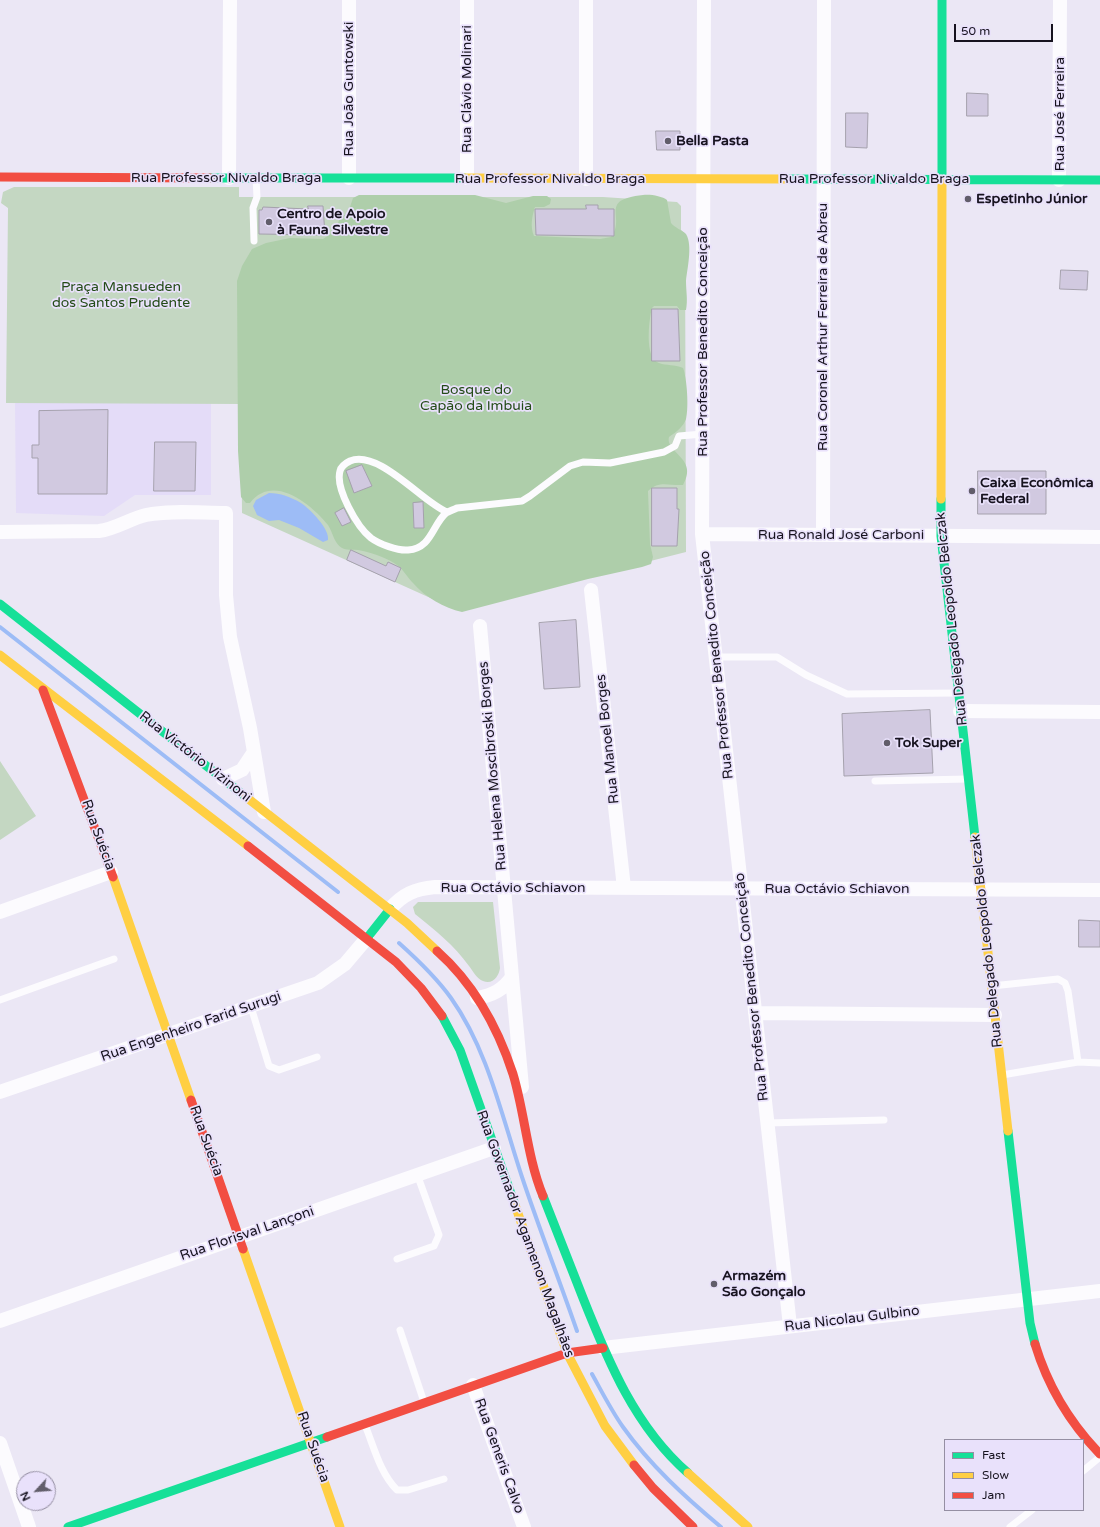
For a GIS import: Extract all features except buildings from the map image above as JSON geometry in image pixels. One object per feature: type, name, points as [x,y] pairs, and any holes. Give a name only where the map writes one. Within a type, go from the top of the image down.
[{"type":"street","points":[[230,0],[230,178]]},
{"type":"street","name":"Rua João Guntowski","points":[[349,0],[349,178]]},
{"type":"street","name":"Rua Clávio Molinari","points":[[467,0],[467,178]]},
{"type":"street","points":[[586,0],[586,179]]},
{"type":"street","name":"Rua Professor Benedito Conceição","points":[[704,0],[702,534],[790,1326]]},
{"type":"street","name":"Rua Coronel Arthur Ferreira de Abreu","points":[[823,535],[824,0]]},
{"type":"street","name":"Rua Delegado Leopoldo Belczak","points":[[942,0],[941,536],[958,693],[1027,1298],[1034,1344],[1051,1390],[1073,1426],[1100,1454]]},
{"type":"street","name":"Rua José Ferreira","points":[[1060,0],[1060,180]]},
{"type":"street","name":"Rua Professor Nivaldo Braga","points":[[0,178],[1100,180]]},
{"type":"street","points":[[0,532],[99,531],[115,528],[139,517],[151,514],[226,513],[226,595],[230,637],[254,752],[264,812]]},
{"type":"street","name":"Rua Ronald José Carboni","points":[[702,534],[1100,537]]},
{"type":"street","name":"Rua Manoel Borges","points":[[591,590],[624,888]]},
{"type":"street","name":"Rua Victório Vizinoni","points":[[0,604],[223,778],[264,812],[390,909]]},
{"type":"street","name":"Rua Helena Moscibroski Borges","points":[[480,626],[528,1149]]},
{"type":"street","points":[[0,655],[91,727],[367,938],[390,909]]},
{"type":"street","name":"Rua Suécia","points":[[43,689],[111,872],[240,1236],[340,1527]]},
{"type":"street","points":[[960,711],[1100,712]]},
{"type":"street","points":[[80,732],[91,727]]},
{"type":"street","name":"Rua Suécia","points":[[69,756],[71,743]]},
{"type":"street","points":[[223,778],[242,770],[254,752]]},
{"type":"street","points":[[0,912],[111,872]]},
{"type":"street","name":"Rua Octávio Schiavon","points":[[390,909],[404,895],[414,890],[424,888],[1100,890]]},
{"type":"street","name":"Rua Governador Agamenon Magalhães","points":[[390,909],[440,951],[453,965],[477,998],[499,1037],[508,1056],[518,1096],[528,1149],[540,1189],[603,1348],[629,1401],[659,1444],[693,1480],[748,1527]]},
{"type":"street","name":"Rua Engenheiro Farid Surugi","points":[[0,1092],[306,988],[327,978],[345,964],[367,938]]},
{"type":"street","name":"Rua Governador Agamenon Magalhães","points":[[367,938],[407,971],[424,988],[444,1016],[460,1050],[567,1353],[595,1411],[613,1440],[648,1484],[693,1527]]},
{"type":"street","points":[[477,998],[497,992],[506,986],[512,977]]},
{"type":"street","points":[[755,1013],[995,1015]]},
{"type":"street","name":"Rua Florisval Lançoni","points":[[0,1321],[494,1148]]},
{"type":"street","name":"Rua Nicolau Gulbino","points":[[603,1348],[1027,1298],[1100,1291]]},
{"type":"street","points":[[68,1527],[567,1353],[603,1348]]},
{"type":"street","name":"Rua Generis Calvo","points":[[473,1385],[524,1527]]},
{"type":"street","points":[[0,1443],[29,1527]]},
{"type":"lane","points":[[254,241],[253,208],[257,197],[256,178]]},
{"type":"lane","points":[[447,512],[438,509],[398,476],[365,460],[355,459],[345,464],[340,470],[339,484],[360,527],[372,538],[396,548],[409,550],[421,545],[429,539],[447,512],[457,508],[522,501],[570,466],[583,462],[610,463],[664,452],[675,446],[680,436],[703,434]]},
{"type":"lane","points":[[716,657],[777,657],[806,675],[847,694],[958,693]]},
{"type":"lane","points":[[875,781],[968,779]]},
{"type":"lane","points":[[0,1000],[114,959]]},
{"type":"lane","points":[[992,986],[1058,979],[1065,983],[1068,991],[1078,1062]]},
{"type":"lane","points":[[251,1007],[269,1066],[280,1070],[318,1057]]},
{"type":"lane","points":[[1002,1075],[1078,1062],[1100,1063]]},
{"type":"lane","points":[[767,1122],[884,1120]]},
{"type":"lane","points":[[397,1259],[434,1246],[437,1241],[438,1235],[417,1174]]},
{"type":"lane","points":[[400,1330],[424,1402]]},
{"type":"lane","points":[[364,1423],[383,1471],[388,1481],[397,1490],[408,1490],[444,1479]]},
{"type":"lane","points":[[1084,1469],[1100,1458]]},
{"type":"lane","points":[[1010,1527],[1031,1511]]},
{"type":"shaded area","points":[[15,403],[211,403],[211,495],[135,495],[104,516],[16,513]]},
{"type":"green space","name":"Bosque do Capão da Imbuia","points":[[14,187],[239,187],[239,197],[603,197],[677,202],[681,206],[681,230],[685,234],[686,552],[457,610],[242,513],[241,404],[6,403],[8,208],[1,203],[3,192]]},
{"type":"green space","name":"Bosque do Capão da Imbuia","points":[[359,195],[475,195],[506,203],[533,196],[547,196],[551,199],[550,204],[544,207],[535,207],[532,222],[534,236],[600,239],[611,237],[615,230],[617,205],[621,201],[629,197],[646,195],[659,196],[667,200],[671,223],[686,234],[689,244],[686,281],[687,306],[686,310],[680,310],[677,306],[654,306],[652,308],[649,329],[649,347],[654,360],[662,364],[683,368],[686,386],[687,414],[685,422],[669,437],[669,443],[685,462],[687,476],[683,485],[664,484],[656,486],[648,491],[650,544],[653,557],[651,564],[462,612],[448,608],[429,597],[411,581],[399,567],[381,556],[361,550],[342,548],[339,546],[328,525],[321,517],[312,508],[291,495],[280,491],[270,491],[259,494],[250,503],[246,503],[241,497],[238,451],[237,281],[242,266],[252,249],[266,243],[290,238],[323,239],[336,228],[340,218],[348,213],[353,198]]},
{"type":"green space","points":[[0,761],[36,816],[0,840]]},
{"type":"green space","points":[[418,902],[493,902],[500,968],[493,981],[487,982],[477,977],[451,945],[415,914],[413,907]]},
{"type":"water","points":[[269,493],[285,496],[305,506],[323,525],[328,535],[328,540],[323,542],[299,528],[279,520],[269,521],[257,515],[253,506],[256,500]]},
{"type":"waterway","points":[[0,627],[338,892]]},
{"type":"waterway","points":[[399,943],[445,990],[464,1018],[475,1039],[493,1084],[529,1196],[577,1331]]},
{"type":"waterway","points":[[592,1374],[619,1421],[633,1441],[681,1492],[721,1527]]},
{"type":"traffic: fast","points":[[942,0],[942,182]]},
{"type":"traffic: fast","points":[[210,178],[464,178]]},
{"type":"traffic: fast","points":[[787,179],[1100,180]]},
{"type":"traffic: fast","points":[[941,499],[941,536],[975,837]]},
{"type":"traffic: fast","points":[[0,604],[246,797]]},
{"type":"traffic: fast","points":[[367,938],[390,909]]},
{"type":"traffic: fast","points":[[442,1016],[460,1050],[515,1205]]},
{"type":"traffic: fast","points":[[1008,1131],[1030,1323],[1035,1344]]},
{"type":"traffic: fast","points":[[543,1196],[602,1345],[625,1392],[653,1435],[669,1455],[688,1473]]},
{"type":"traffic: fast","points":[[68,1527],[327,1437]]},
{"type":"traffic: slow","points":[[464,178],[787,179]]},
{"type":"traffic: slow","points":[[941,499],[942,182]]},
{"type":"traffic: slow","points":[[0,655],[248,846]]},
{"type":"traffic: slow","points":[[246,797],[407,923],[437,951]]},
{"type":"traffic: slow","points":[[975,837],[1008,1131]]},
{"type":"traffic: slow","points":[[113,877],[191,1100]]},
{"type":"traffic: slow","points":[[515,1205],[567,1353],[605,1426],[634,1465]]},
{"type":"traffic: slow","points":[[243,1249],[340,1527]]},
{"type":"traffic: slow","points":[[688,1473],[748,1527]]},
{"type":"traffic: jam","points":[[0,177],[210,178]]},
{"type":"traffic: jam","points":[[43,690],[113,877]]},
{"type":"traffic: jam","points":[[248,846],[396,962],[421,988],[442,1016]]},
{"type":"traffic: jam","points":[[437,951],[462,977],[473,992],[483,1007],[500,1040],[513,1074],[533,1166],[543,1196]]},
{"type":"traffic: jam","points":[[191,1100],[243,1249]]},
{"type":"traffic: jam","points":[[1035,1344],[1046,1375],[1061,1403],[1069,1416],[1100,1454]]},
{"type":"traffic: jam","points":[[327,1437],[567,1353],[603,1348]]},
{"type":"traffic: jam","points":[[634,1465],[653,1488],[693,1527]]},
{"type":"place","name":"Bella Pasta","points":[[668,141]]},
{"type":"place","name":"Espetinho Júnior","points":[[968,199]]},
{"type":"place","name":"Centro de Apoio à Fauna Silvestre","points":[[269,222]]},
{"type":"place","name":"Caixa Econômica Federal","points":[[972,491]]},
{"type":"place","name":"Tok Super","points":[[887,743]]},
{"type":"place","name":"Armazém São Gonçalo","points":[[714,1284]]},
{"type":"park label","name":"Praça Mansueden dos Santos Prudente","points":[[121,296]]}]
